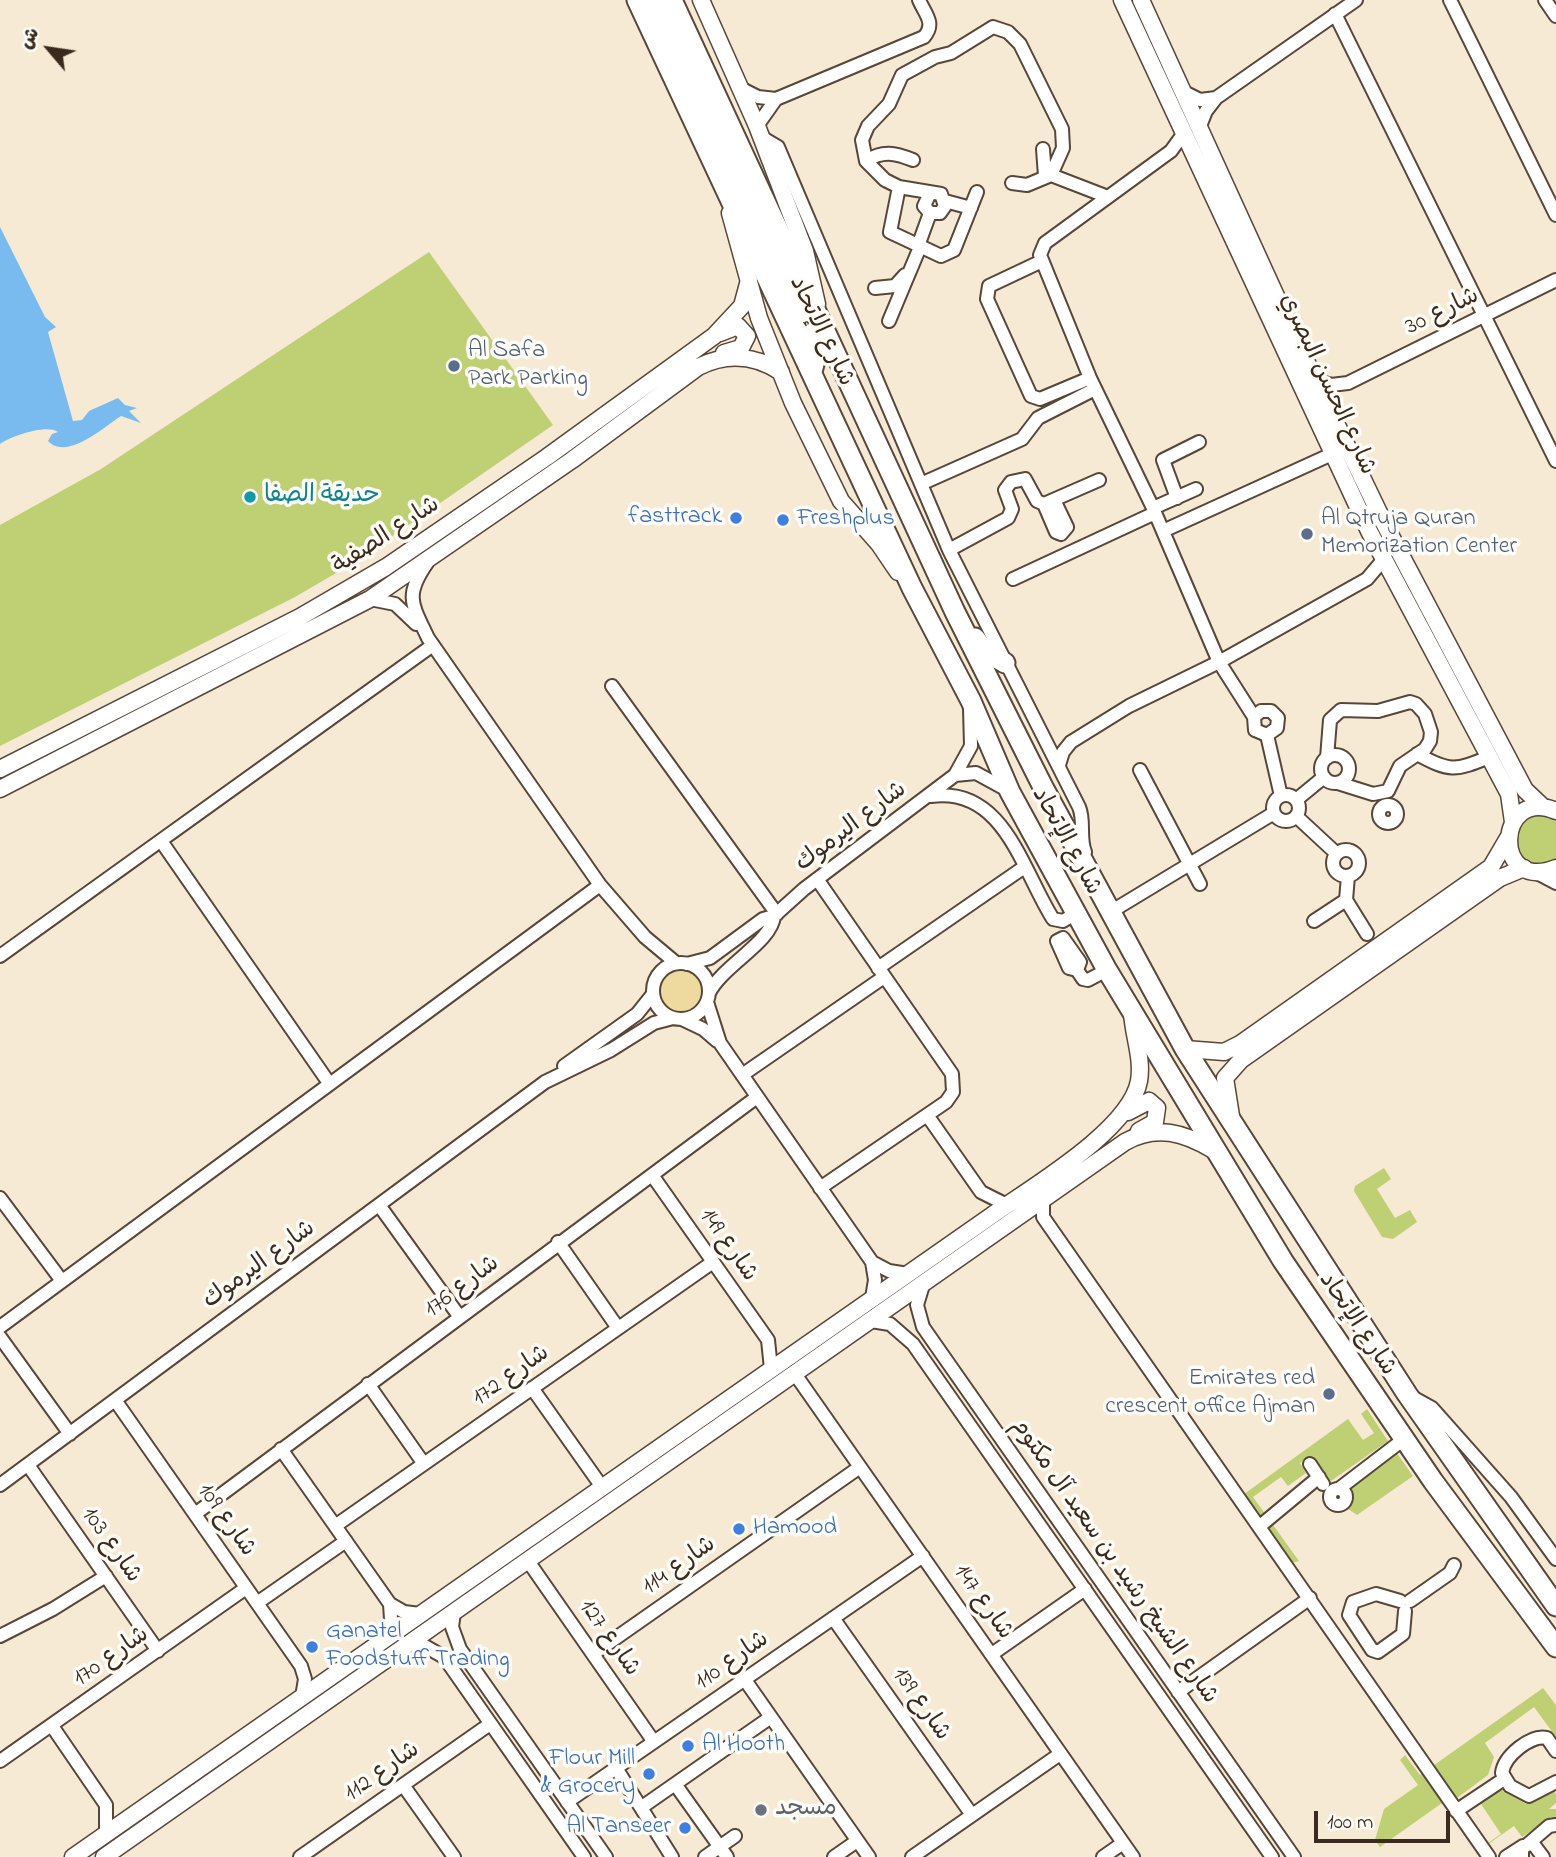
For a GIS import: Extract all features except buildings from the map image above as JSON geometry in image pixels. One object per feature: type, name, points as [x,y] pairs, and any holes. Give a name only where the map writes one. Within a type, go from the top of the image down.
[{"type":"highway","name":"شارع الإتحاد","points":[[637,0],[912,588],[971,701],[1010,792],[1107,970],[1213,1150],[1283,1262],[1404,1439],[1556,1647]]},
{"type":"highway","points":[[654,0],[809,324],[816,356],[812,372]]},
{"type":"highway","name":"شارع الإتحاد","points":[[672,0],[818,310],[955,612],[1027,756],[1185,1049],[1407,1394],[1556,1606]]},
{"type":"highway","points":[[955,612],[965,619],[979,646],[1005,663]]},
{"type":"main road","points":[[701,0],[742,89],[805,251],[818,310]]},
{"type":"main road","name":"شارع الحسن البصري","points":[[1122,0],[1332,454],[1396,583],[1509,794],[1511,856],[1530,870]]},
{"type":"main road","name":"شارع الحسن البصري","points":[[1141,0],[1297,342],[1384,523],[1528,793],[1549,809]]},
{"type":"main road","points":[[728,196],[732,223],[760,318],[781,372],[841,501],[912,588]]},
{"type":"main road","points":[[1251,275],[1259,277],[1270,301],[1279,300]]},
{"type":"main road","name":"شارع الصفية","points":[[0,769],[300,617],[386,567],[547,457],[714,336],[742,306],[749,280]]},
{"type":"main road","points":[[1272,321],[1281,321],[1291,342],[1297,342]]},
{"type":"main road","name":"شارع الصفية","points":[[0,789],[370,599],[428,562],[710,361],[741,348],[747,339],[745,331],[738,327],[714,336]]},
{"type":"main road","points":[[710,361],[751,358],[781,372]]},
{"type":"main road","points":[[1185,1049],[1224,1052],[1240,1044],[1491,867],[1510,830],[1526,810],[1549,809]]},
{"type":"main road","points":[[1235,1128],[1225,1079],[1241,1060],[1500,878],[1530,870],[1556,869]]},
{"type":"main road","points":[[1125,1114],[1135,1096],[1139,1080],[1140,1064],[1132,1010]]},
{"type":"main road","points":[[73,1857],[1007,1205],[1101,1136],[1125,1114],[1149,1101],[1159,1112],[1156,1122],[104,1857]]},
{"type":"main road","points":[[1132,1138],[1156,1132],[1177,1133],[1213,1150]]},
{"type":"main road","points":[[771,1370],[774,1378],[781,1384]]},
{"type":"main road","points":[[542,1530],[553,1535],[551,1544]]},
{"type":"main road","points":[[326,1680],[322,1697],[331,1699]]},
{"type":"street","points":[[1200,126],[1206,111],[1216,98],[1356,0]]},
{"type":"street","points":[[1450,0],[1556,215]]},
{"type":"street","points":[[1545,0],[1556,16]]},
{"type":"street","points":[[742,89],[758,97],[776,99],[909,42],[924,26],[920,3]]},
{"type":"street","points":[[1335,14],[1556,461]]},
{"type":"street","points":[[971,208],[945,201],[938,193],[930,194],[899,187],[879,176],[866,161],[861,146],[864,133],[889,104],[902,75],[935,57],[951,53],[993,27],[1008,32],[1020,44],[1062,129],[1063,148],[1048,175],[1027,185],[1012,183]]},
{"type":"street","points":[[1184,92],[1199,100],[1216,98]]},
{"type":"street","points":[[776,99],[759,132],[778,148],[923,483],[949,550],[1082,814],[1081,841],[1095,872],[1097,885]]},
{"type":"street","points":[[1184,133],[1165,155],[1045,243],[1040,255],[1093,384],[1154,511],[1219,662],[1254,717],[1255,730],[1267,735]]},
{"type":"street","points":[[1043,149],[1048,175]]},
{"type":"street","points":[[1165,155],[1180,152],[1195,154]]},
{"type":"street","points":[[866,161],[882,153],[913,160]]},
{"type":"street","points":[[1048,175],[1108,197]]},
{"type":"street","points":[[899,187],[890,232],[941,256],[951,253],[977,192]]},
{"type":"street","points":[[889,321],[930,213],[924,201],[930,194]]},
{"type":"street","points":[[930,213],[943,210],[945,201]]},
{"type":"street","points":[[1042,261],[989,286],[987,299],[1031,396],[1044,398],[1093,384]]},
{"type":"street","name":"شارع 30","points":[[1329,410],[1336,395],[1348,383],[1556,280]]},
{"type":"street","points":[[875,288],[902,285]]},
{"type":"street","points":[[1315,380],[1331,385],[1348,383]]},
{"type":"street","points":[[923,483],[1022,439],[1038,418],[1093,384]]},
{"type":"street","points":[[1177,498],[1163,460],[1199,442]]},
{"type":"street","points":[[1163,531],[1332,454]]},
{"type":"street","points":[[949,550],[1008,518],[1012,509],[1005,490],[1011,482],[1025,479],[1037,501],[1049,502],[1099,480]]},
{"type":"street","points":[[1013,579],[1196,489]]},
{"type":"street","points":[[1059,765],[1063,752],[1071,742],[1129,706],[1219,662],[1367,579],[1384,559]]},
{"type":"street","points":[[428,562],[411,593],[413,607],[431,641],[600,885],[645,937],[706,978],[708,998],[720,1043]]},
{"type":"street","points":[[1367,579],[1396,583]]},
{"type":"street","points":[[370,599],[387,601],[402,609],[431,641]]},
{"type":"street","points":[[0,956],[161,841],[431,641]]},
{"type":"street","points":[[612,686],[776,915]]},
{"type":"street","name":"شارع اليرموك","points":[[682,964],[710,958],[763,919],[776,915],[817,879],[955,775],[971,746],[971,701]]},
{"type":"street","points":[[1410,702],[1421,708],[1431,732],[1425,749],[1400,766],[1388,791],[1373,794],[1324,777],[1322,769],[1327,758],[1330,720],[1336,712],[1378,711],[1410,702]]},
{"type":"street","points":[[1254,717],[1264,710],[1276,715],[1277,728],[1267,735]]},
{"type":"street","points":[[1267,735],[1280,796]]},
{"type":"street","points":[[1045,736],[1058,742],[1071,742]]},
{"type":"street","points":[[1418,754],[1442,768],[1453,770],[1489,757]]},
{"type":"street","points":[[1327,758],[1341,757],[1348,764],[1349,773],[1338,783]]},
{"type":"street","points":[[1140,770],[1200,884]]},
{"type":"street","points":[[955,775],[976,773],[1010,792]]},
{"type":"street","points":[[1296,800],[1324,777]]},
{"type":"street","points":[[1373,794],[1374,803],[1381,809]]},
{"type":"street","points":[[1274,813],[1274,803],[1280,796],[1287,795],[1296,800],[1296,816]]},
{"type":"street","points":[[930,796],[959,796],[986,808],[999,821],[1023,868],[1056,922],[1060,938],[1067,940],[1079,960],[1077,970],[1083,979],[1088,980],[1107,970]]},
{"type":"street","points":[[1112,911],[1191,866],[1274,813]]},
{"type":"street","points":[[1274,813],[1284,820],[1296,816]]},
{"type":"street","points":[[1296,816],[1337,854]]},
{"type":"street","points":[[161,841],[329,1083]]},
{"type":"street","points":[[1337,854],[1346,850],[1357,856],[1358,869],[1348,876]]},
{"type":"street","points":[[1337,854],[1335,869],[1348,876]]},
{"type":"street","points":[[742,1076],[1023,868]]},
{"type":"street","points":[[1530,870],[1556,883]]},
{"type":"street","points":[[1348,876],[1346,900],[1367,933]]},
{"type":"street","points":[[817,879],[954,1079],[950,1097],[820,1188]]},
{"type":"street","points":[[0,1327],[600,885]]},
{"type":"street","points":[[1314,921],[1346,900]]},
{"type":"street","points":[[1056,922],[1076,913]]},
{"type":"street","name":"شارع اليرموك","points":[[708,998],[722,973],[770,930],[776,915]]},
{"type":"street","points":[[645,937],[658,975],[653,994],[659,1009],[703,1028],[720,1043],[872,1262],[876,1280],[872,1298]]},
{"type":"street","points":[[658,975],[682,964]]},
{"type":"street","name":"شارع اليرموك","points":[[0,1485],[582,1052],[637,1014],[653,994]]},
{"type":"street","points":[[678,1018],[697,1014],[708,998]]},
{"type":"street","name":"شارع اليرموك","points":[[545,1082],[601,1055],[654,1023],[678,1018]]},
{"type":"street","name":"شارع 176","points":[[195,1514],[558,1242],[757,1097]]},
{"type":"street","points":[[927,1115],[981,1192],[1007,1205]]},
{"type":"street","name":"شارع 149","points":[[652,1175],[768,1340],[771,1370]]},
{"type":"street","points":[[981,1192],[982,1222]]},
{"type":"street","points":[[0,1198],[62,1281]]},
{"type":"street","points":[[1043,1199],[1043,1217]]},
{"type":"street","points":[[379,1205],[459,1316]]},
{"type":"street","points":[[1027,1211],[1043,1217],[1489,1857]]},
{"type":"street","points":[[558,1242],[618,1328]]},
{"type":"street","name":"شارع 172","points":[[335,1526],[713,1262]]},
{"type":"street","points":[[872,1262],[889,1271],[908,1273]]},
{"type":"street","name":"شارع الشيخ رشيد بن سعيد آل مكتوم","points":[[923,1284],[918,1297],[918,1312],[935,1344],[1294,1857]]},
{"type":"street","name":"شارع الشيخ رشيد بن سعيد آل مكتوم","points":[[871,1321],[880,1321],[899,1329],[920,1353],[1268,1854]]},
{"type":"street","points":[[0,1337],[70,1434]]},
{"type":"street","points":[[768,1340],[797,1351]]},
{"type":"street","points":[[920,1353],[923,1345],[935,1344]]},
{"type":"street","name":"شارع 147","points":[[795,1374],[1133,1857]]},
{"type":"street","points":[[368,1384],[424,1464]]},
{"type":"street","points":[[532,1388],[602,1487]]},
{"type":"street","name":"شارع الإتحاد","points":[[1407,1394],[1440,1416],[1511,1497],[1551,1548],[1556,1559]]},
{"type":"street","name":"شارع 109","points":[[115,1400],[301,1666]]},
{"type":"street","points":[[1310,1464],[1319,1477],[1335,1491],[1404,1439]]},
{"type":"street","points":[[281,1449],[390,1604],[404,1612],[420,1614]]},
{"type":"street","name":"شارع 103","points":[[27,1465],[158,1651]]},
{"type":"street","name":"شارع 114","points":[[593,1654],[860,1467]]},
{"type":"street","points":[[1259,1526],[1319,1477]]},
{"type":"street","points":[[257,1603],[346,1541]]},
{"type":"street","name":"شارع 110","points":[[567,1802],[923,1556]]},
{"type":"street","name":"شارع 127","points":[[528,1561],[654,1742]]},
{"type":"street","points":[[1405,1604],[1450,1573],[1454,1565]]},
{"type":"street","points":[[0,1636],[53,1609],[106,1576]]},
{"type":"street","name":"شارع 170","points":[[0,1761],[246,1588]]},
{"type":"street","points":[[992,1654],[1085,1589]]},
{"type":"street","points":[[1376,1594],[1405,1604],[1403,1634],[1380,1650],[1372,1650],[1349,1615],[1353,1602],[1376,1594]]},
{"type":"street","points":[[1178,1692],[1310,1598]]},
{"type":"street","points":[[390,1604],[392,1634]]},
{"type":"street","points":[[454,1612],[452,1627],[456,1642],[606,1857]]},
{"type":"street","name":"شارع 139","points":[[833,1618],[972,1815]]},
{"type":"street","points":[[1345,1648],[1362,1635]]},
{"type":"street","points":[[407,1645],[423,1645],[437,1651],[584,1857]]},
{"type":"street","points":[[301,1666],[326,1680]]},
{"type":"street","points":[[301,1666],[305,1685],[302,1697]]},
{"type":"street","points":[[745,1679],[869,1857]]},
{"type":"street","points":[[469,1693],[474,1685],[484,1684]]},
{"type":"street","points":[[642,1807],[771,1717]]},
{"type":"street","name":"شارع 112","points":[[300,1857],[490,1724]]},
{"type":"street","points":[[52,1726],[106,1805],[106,1833]]},
{"type":"street","points":[[1195,1746],[1206,1743],[1209,1735]]},
{"type":"street","points":[[1556,1751],[1547,1738],[1535,1738],[1506,1760],[1504,1779],[1510,1786],[1530,1796],[1556,1782]]},
{"type":"street","points":[[1204,1759],[1206,1751],[1219,1749]]},
{"type":"street","points":[[912,1857],[1060,1754]]},
{"type":"street","points":[[616,1768],[672,1857]]},
{"type":"street","points":[[1456,1811],[1504,1779]]},
{"type":"street","points":[[676,1784],[723,1852]]},
{"type":"street","points":[[402,1785],[454,1857]]},
{"type":"street","points":[[106,1805],[134,1815]]},
{"type":"street","points":[[1524,1849],[1549,1826],[1556,1825]]},
{"type":"street","points":[[705,1857],[723,1852],[735,1836]]},
{"type":"street","points":[[834,1857],[857,1841]]},
{"type":"street","points":[[1103,1857],[1123,1843]]},
{"type":"street","points":[[1506,1857],[1534,1845],[1543,1857]]},
{"type":"green space","name":"حديقة الصفا","points":[[429,252],[553,425],[355,562],[295,597],[0,746],[0,525],[101,469]]},
{"type":"green space","points":[[1531,813],[1549,815],[1556,821],[1556,859],[1546,866],[1520,863],[1511,830]]},
{"type":"green space","points":[[1384,1168],[1391,1179],[1377,1189],[1395,1218],[1410,1210],[1417,1222],[1393,1239],[1382,1237],[1354,1191],[1355,1186]]},
{"type":"green space","points":[[1367,1409],[1388,1441],[1331,1481],[1324,1480],[1308,1457],[1300,1463],[1306,1473],[1288,1486],[1281,1477],[1253,1497],[1299,1561],[1287,1564],[1240,1497],[1348,1419],[1363,1440],[1374,1433],[1361,1414]]},
{"type":"green space","points":[[1394,1449],[1413,1476],[1357,1515],[1345,1507],[1348,1496],[1343,1485]]},
{"type":"green space","points":[[1543,1688],[1556,1705],[1556,1737],[1534,1707],[1485,1743],[1494,1757],[1488,1775],[1457,1798],[1488,1843],[1501,1834],[1477,1798],[1494,1785],[1526,1804],[1551,1787],[1556,1794],[1556,1803],[1549,1809],[1556,1809],[1556,1824],[1551,1817],[1522,1837],[1514,1826],[1484,1847],[1449,1798],[1380,1847],[1375,1840],[1384,1809],[1418,1785],[1400,1760],[1405,1755],[1420,1775]]},
{"type":"sand","points":[[679,968],[694,975],[701,990],[694,1005],[679,1012],[664,1005],[657,990],[664,975]]},
{"type":"water","points":[[0,227],[45,317],[56,327],[48,332],[73,421],[82,420],[89,411],[118,398],[125,405],[137,408],[129,411],[141,423],[121,416],[85,440],[65,447],[48,441],[52,434],[58,432],[46,429],[20,435],[0,444]]},
{"type":"place","name":"Al Safa Park Parking","points":[[454,366]]},
{"type":"place","name":"حديقة الصفا","points":[[250,497]]},
{"type":"place","name":"fasttrack","points":[[736,518]]},
{"type":"place","name":"Freshplus","points":[[783,520]]},
{"type":"place","name":"Al Qtruja Quran Memorization Center","points":[[1307,534]]},
{"type":"place","name":"Emirates red crescent office Ajman","points":[[1329,1394]]},
{"type":"place","name":"Hamood","points":[[739,1529]]},
{"type":"place","name":"Ganatel Foodstuff Trading","points":[[312,1647]]},
{"type":"place","name":"Al Hooth","points":[[688,1746]]},
{"type":"place","name":"Flour Mill & Grocery","points":[[649,1774]]},
{"type":"place","name":"مسجد","points":[[761,1810]]},
{"type":"place","name":"Al Tanseer","points":[[685,1828]]}]
